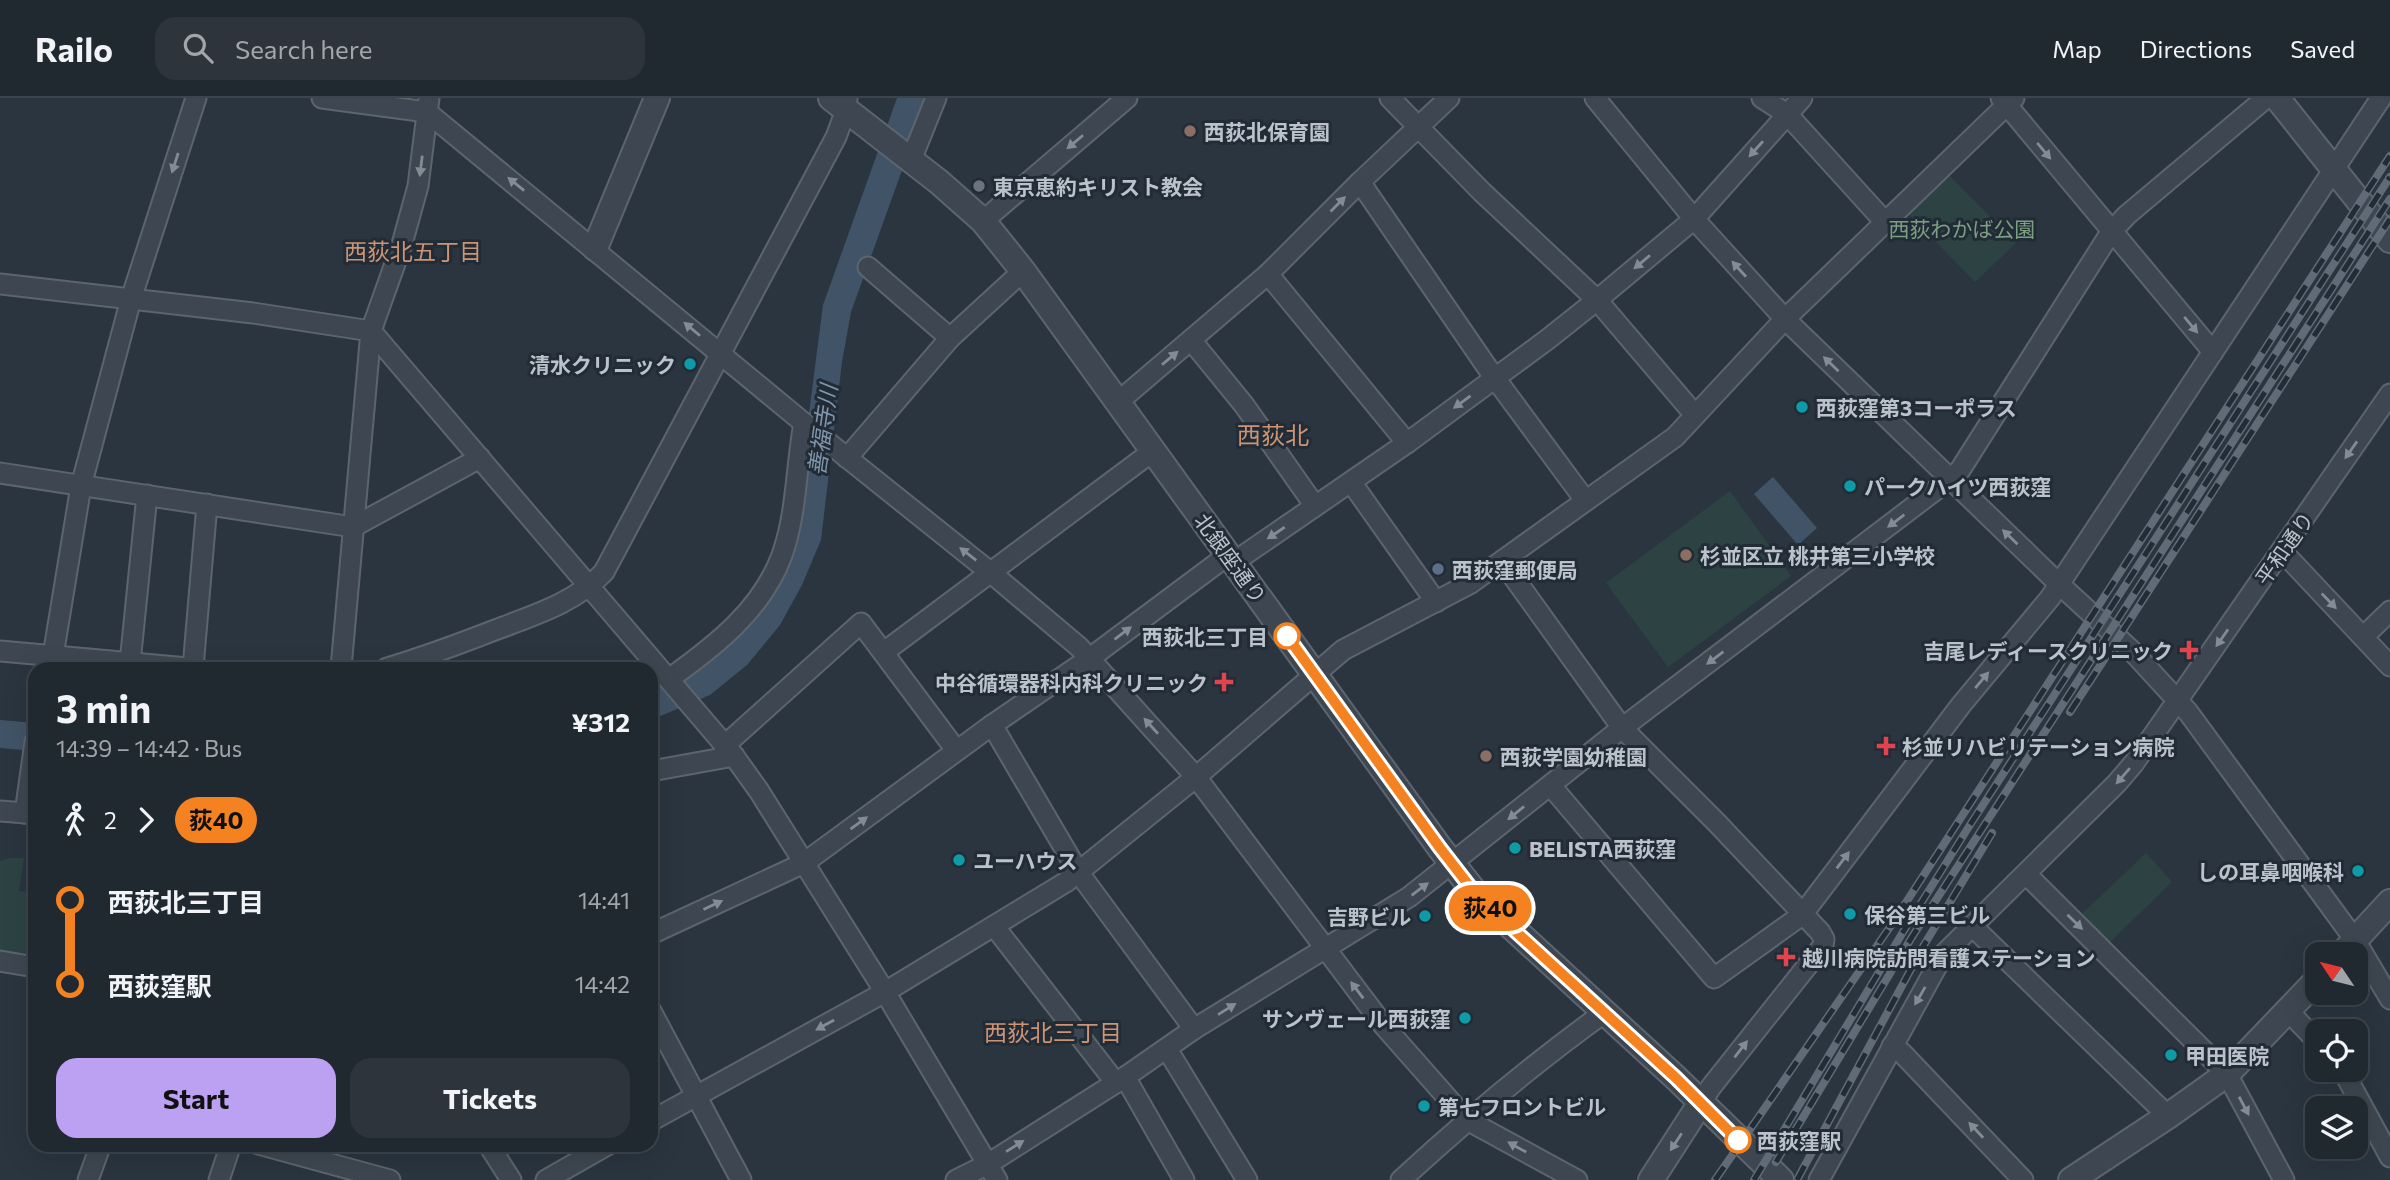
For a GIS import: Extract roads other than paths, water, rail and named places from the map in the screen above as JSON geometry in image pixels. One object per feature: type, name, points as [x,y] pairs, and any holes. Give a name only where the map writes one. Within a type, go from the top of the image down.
[{"type":"street","points":[[52,662],[82,486],[131,299],[196,98]]},
{"type":"street","points":[[322,98],[428,105],[719,352],[990,572],[1090,658],[1196,777],[1384,1026],[1467,1120],[1577,1180]]},
{"type":"street","points":[[595,248],[657,98]]},
{"type":"street","points":[[909,159],[936,98]]},
{"type":"street","points":[[983,221],[1127,98]]},
{"type":"street","points":[[1390,98],[1482,192],[1597,300],[1695,415]]},
{"type":"street","points":[[1118,402],[1268,274],[1449,98]]},
{"type":"street","points":[[1595,98],[1694,219],[1785,319],[1950,480],[2132,651],[2178,701],[2345,942]]},
{"type":"street","points":[[1762,98],[1787,114],[1884,222]]},
{"type":"street","points":[[658,931],[804,863],[956,750],[1231,559],[1407,443],[1597,300],[1694,219],[1802,98]]},
{"type":"street","points":[[956,1180],[992,1172],[1195,1029],[1409,897],[1622,729],[1950,480],[1959,470],[2111,232],[2127,215],[2266,98]]},
{"type":"street","points":[[2277,98],[2390,240]]},
{"type":"street","points":[[1551,786],[1714,978],[1802,915],[1961,705],[2050,598],[2381,98]]},
{"type":"street","points":[[658,1117],[885,992],[1079,873],[1196,777],[1343,650],[1471,583],[1675,437],[1785,319],[2007,100],[2111,232],[2213,352]]},
{"type":"street","points":[[408,662],[558,606],[591,587],[604,572],[819,169],[841,102]]},
{"type":"street","name":"北銀座通り","points":[[841,102],[983,221],[1023,271],[1478,897],[1605,1012],[1781,1180]]},
{"type":"street","points":[[342,662],[371,331],[402,244],[418,186],[428,105]]},
{"type":"street","points":[[1360,182],[1585,500]]},
{"type":"street","points":[[868,267],[950,338]]},
{"type":"street","points":[[840,452],[950,338],[1023,271]]},
{"type":"street","points":[[1268,274],[1407,443]]},
{"type":"street","points":[[0,284],[253,313],[371,331],[654,662]]},
{"type":"street","points":[[1191,340],[1244,405],[1315,506]]},
{"type":"street","name":"平和通り","points":[[1819,1180],[1943,955],[2118,783],[2134,764],[2390,394]]},
{"type":"street","points":[[671,682],[750,611],[770,580],[782,554],[807,425]]},
{"type":"street","points":[[884,652],[1153,450]]},
{"type":"street","points":[[0,473],[354,527],[480,458]]},
{"type":"street","points":[[1351,482],[1436,602]]},
{"type":"street","points":[[130,662],[147,495]]},
{"type":"street","points":[[192,662],[206,504]]},
{"type":"street","points":[[2282,551],[2390,666]]},
{"type":"street","points":[[1502,561],[1622,729],[1717,823],[1824,939],[1823,946],[1711,1087],[1651,1180]]},
{"type":"street","points":[[2363,637],[2390,611]]},
{"type":"street","points":[[658,769],[729,751],[861,623],[956,750]]},
{"type":"street","points":[[0,651],[48,662]]},
{"type":"street","points":[[658,667],[729,751],[804,863],[885,992],[992,1172]]},
{"type":"street","points":[[992,725],[1079,873],[1195,1029]]},
{"type":"street","points":[[0,811],[28,812]]},
{"type":"street","points":[[2026,874],[2227,1074],[2284,1180]]},
{"type":"street","points":[[2353,942],[2390,902]]},
{"type":"street","points":[[994,926],[1120,1080],[1184,1180]]},
{"type":"street","points":[[1972,926],[2168,1116]]},
{"type":"street","points":[[0,961],[28,966]]},
{"type":"street","points":[[2368,972],[2390,999]]},
{"type":"street","points":[[2071,1180],[2227,1074],[2305,993]]},
{"type":"street","points":[[2288,1011],[2305,1029]]},
{"type":"street","points":[[1401,1180],[1523,1072],[1605,1012]]},
{"type":"street","points":[[658,1024],[741,1180]]},
{"type":"street","points":[[1892,1045],[2023,1180]]},
{"type":"street","points":[[1167,1049],[1247,1180]]},
{"type":"street","points":[[2349,1082],[2390,1157]]},
{"type":"street","points":[[88,1180],[98,1152]]},
{"type":"street","points":[[219,1180],[228,1152]]},
{"type":"street","points":[[287,1152],[390,1180]]},
{"type":"street","points":[[493,1152],[511,1180]]},
{"type":"street","points":[[546,1180],[596,1152]]},
{"type":"water","name":"善福寺川","points":[[897,98],[928,98],[851,312],[842,362],[821,540],[802,585],[780,625],[747,665],[710,695],[658,717],[658,686],[692,670],[728,643],[793,537],[823,305]]},
{"type":"water","points":[[1773,477],[1817,528],[1798,545],[1754,494]]},
{"type":"water","points":[[0,720],[28,722],[28,750],[0,748]]},
{"type":"railway","points":[[1715,1180],[1892,924],[2390,156]]},
{"type":"railway","points":[[1754,1180],[1968,828],[2390,177]]},
{"type":"railway","points":[[1776,1162],[1912,937],[2390,199]]},
{"type":"railway","points":[[2070,712],[2390,219]]},
{"type":"railway","points":[[1797,1180],[1924,945],[1992,833]]},
{"type":"place","name":"西荻北保育園","points":[[1190,131]]},
{"type":"place","name":"東京恵約キリスト教会","points":[[979,186]]},
{"type":"place","name":"清水クリニック","points":[[690,364]]},
{"type":"place","name":"西荻窪第3コーポラス","points":[[1802,407]]},
{"type":"place","name":"パークハイツ西荻窪","points":[[1850,486]]},
{"type":"place","name":"杉並区立 桃井第三小学校","points":[[1686,555]]},
{"type":"place","name":"西荻窪郵便局","points":[[1438,569]]},
{"type":"place","name":"西荻北三丁目","points":[[1287,636]]},
{"type":"place","name":"吉尾レディースクリニック","points":[[2189,650]]},
{"type":"place","name":"中谷循環器科内科クリニック","points":[[1224,682]]},
{"type":"place","name":"杉並リハビリテーション病院","points":[[1886,746]]},
{"type":"place","name":"西荻学園幼稚園","points":[[1486,756]]},
{"type":"place","name":"BELISTA西荻窪","points":[[1515,848]]},
{"type":"place","name":"ユーハウス","points":[[959,860]]},
{"type":"place","name":"しの耳鼻咽喉科","points":[[2358,871]]},
{"type":"place","name":"保谷第三ビル","points":[[1850,914]]},
{"type":"place","name":"吉野ビル","points":[[1425,916]]},
{"type":"place","name":"越川病院訪問看護ステーション","points":[[1786,957]]},
{"type":"place","name":"サンヴェール西荻窪","points":[[1465,1018]]},
{"type":"place","name":"甲田医院","points":[[2171,1055]]},
{"type":"place","name":"第七フロントビル","points":[[1424,1106]]},
{"type":"place","name":"西荻窪駅","points":[[1738,1140]]},
{"type":"district","name":"西荻北五丁目","points":[[413,251]]},
{"type":"district","name":"西荻北","points":[[1273,434]]},
{"type":"district","name":"西荻北三丁目","points":[[1053,1032]]},
{"type":"park label","name":"西荻わかば公園","points":[[1962,228]]}]
